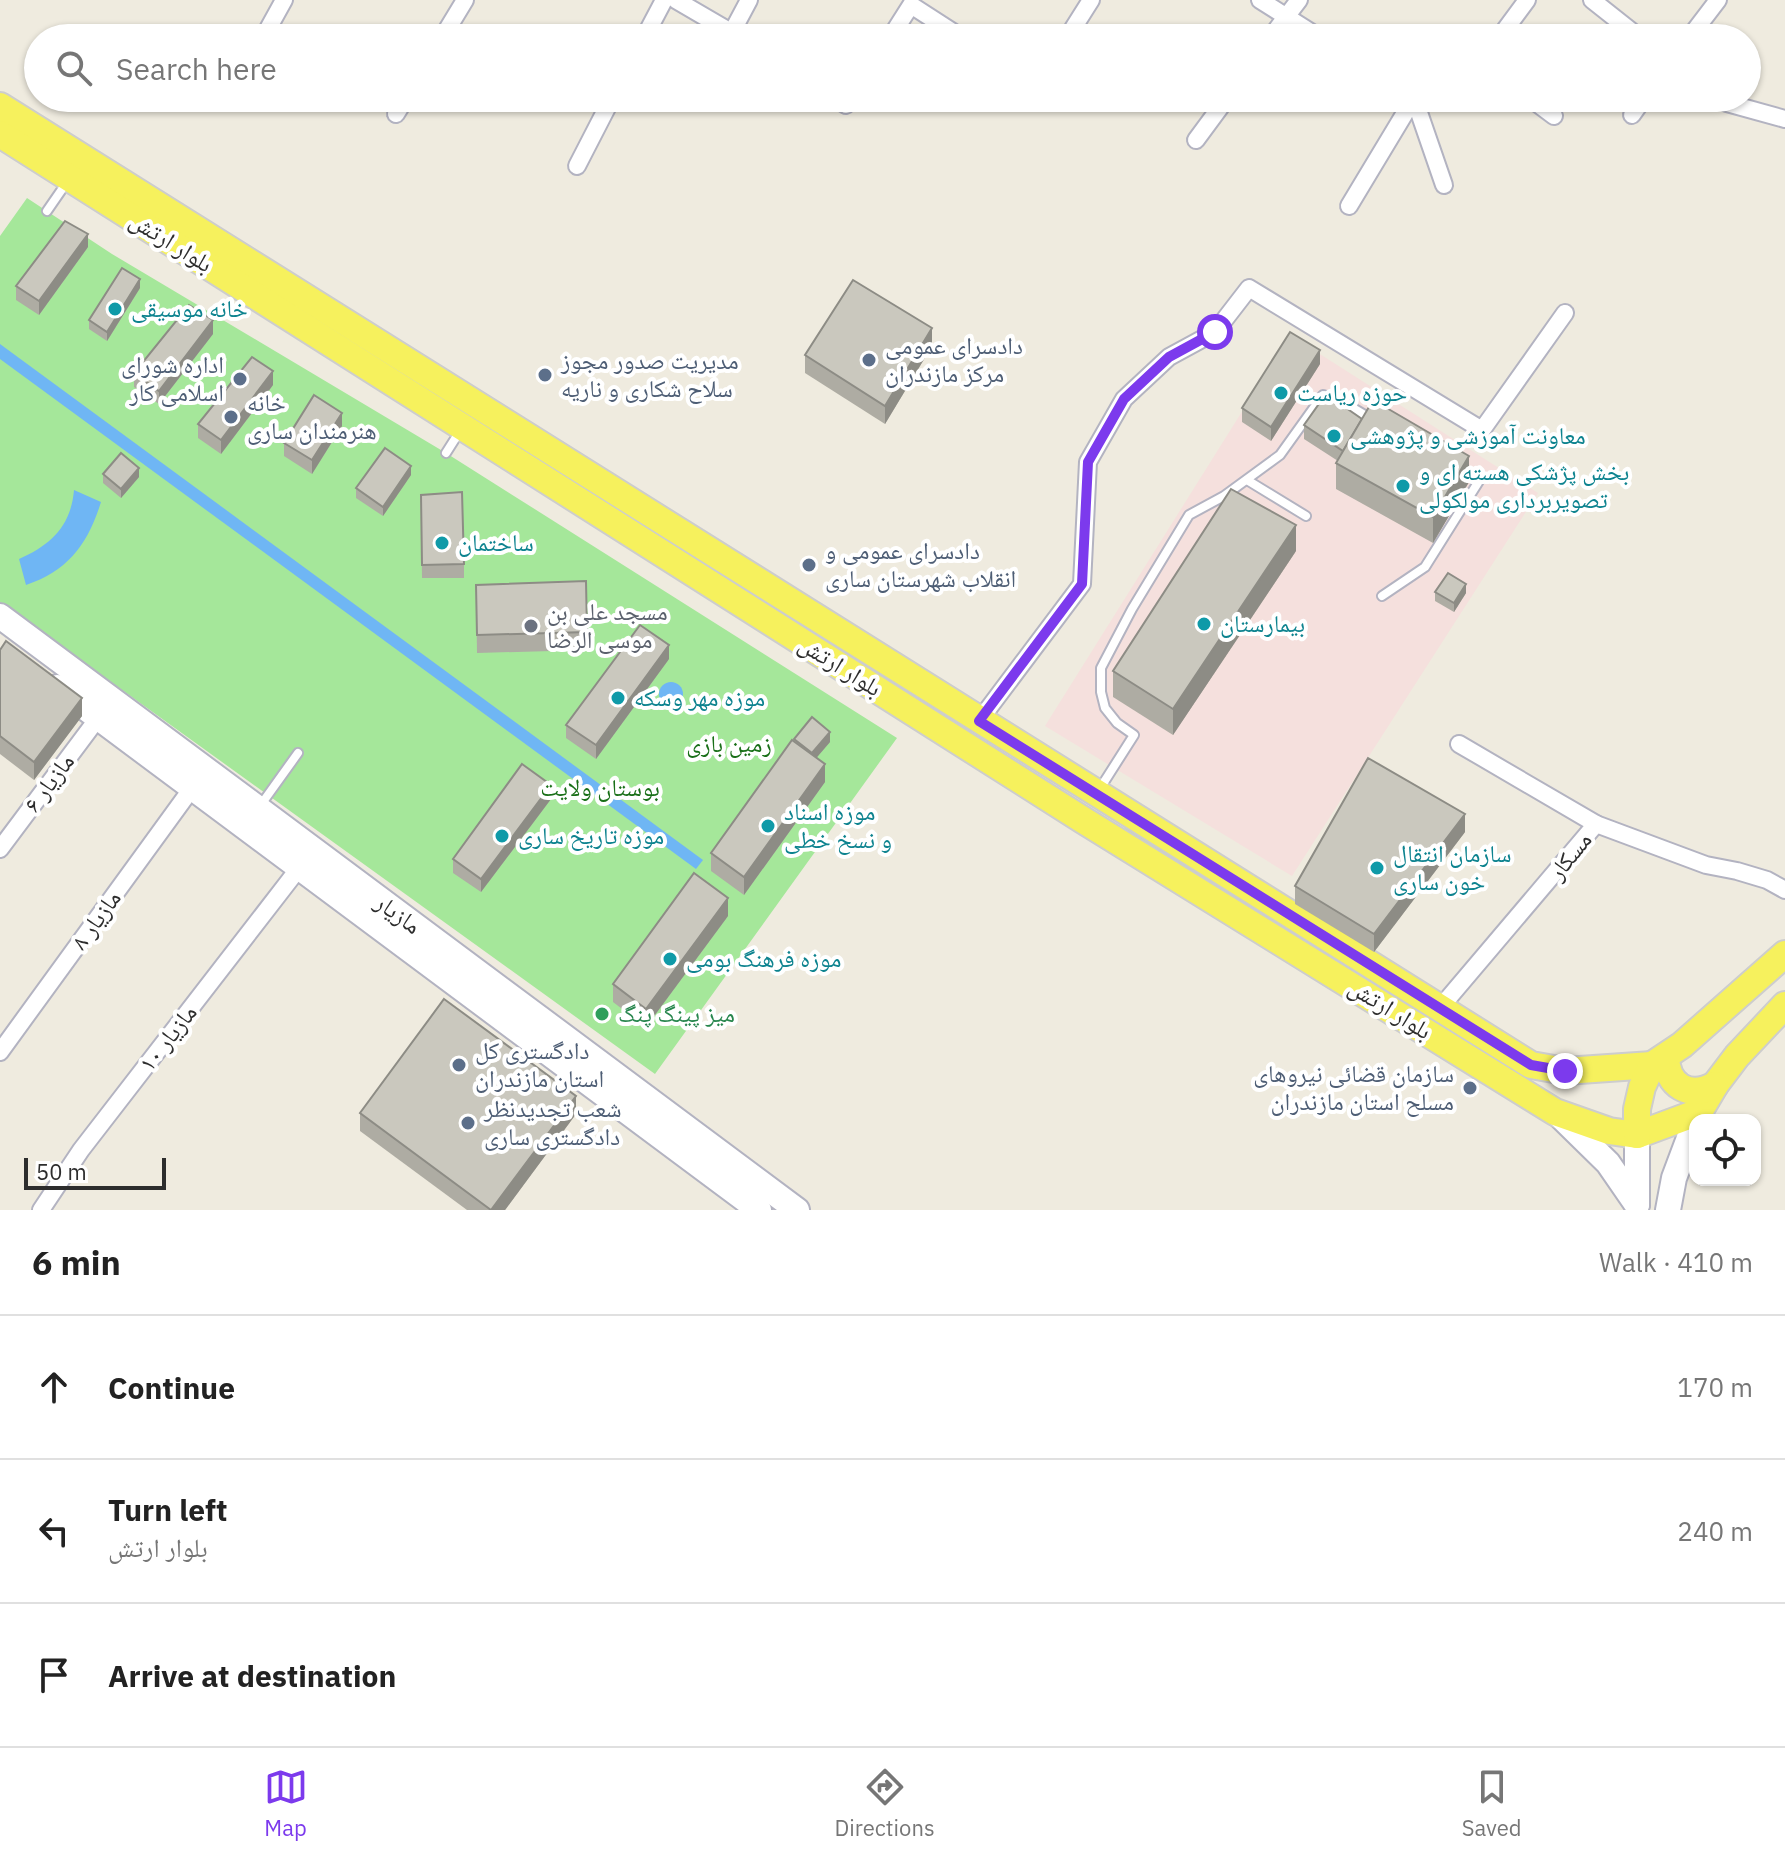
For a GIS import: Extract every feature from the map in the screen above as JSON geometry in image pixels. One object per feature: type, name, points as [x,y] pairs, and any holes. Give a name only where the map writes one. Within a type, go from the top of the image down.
[{"type":"main road","name":"بلوار ارتش","points":[[0,106],[297,307],[463,427],[1081,818],[1555,1112],[1609,1131],[1637,1135]]},
{"type":"main road","name":"بلوار ارتش","points":[[0,134],[70,178],[297,307],[979,721],[1531,1065],[1565,1071],[1659,1061]]},
{"type":"main road","name":"مازیار","points":[[0,616],[242,807],[632,1102],[759,1210]]},
{"type":"main road","name":"مازیار","points":[[34,671],[192,788],[242,807],[299,868],[632,1102],[797,1210]]},
{"type":"main road","points":[[965,744],[979,721]]},
{"type":"main road","points":[[1081,818],[1096,794]]},
{"type":"main road","points":[[1637,1207],[1637,1109],[1642,1087],[1659,1061],[1785,954]]},
{"type":"main road","points":[[1699,1114],[1715,1085],[1758,1032],[1785,1005]]},
{"type":"main road","points":[[1659,1061],[1680,1088],[1692,1092],[1704,1091],[1715,1085]]},
{"type":"main road","points":[[1555,1112],[1608,1163],[1637,1207]]},
{"type":"main road","points":[[1637,1135],[1689,1120]]},
{"type":"main road","points":[[1668,1210],[1674,1178],[1689,1139]]},
{"type":"street","points":[[271,24],[284,0]]},
{"type":"street","points":[[450,24],[465,0]]},
{"type":"street","points":[[651,24],[664,0]]},
{"type":"street","points":[[676,0],[718,24]]},
{"type":"street","points":[[741,24],[749,0]]},
{"type":"street","points":[[1076,24],[1091,0]]},
{"type":"street","points":[[1260,0],[1298,24]]},
{"type":"street","points":[[1280,24],[1299,0]]},
{"type":"street","points":[[1509,24],[1527,0]]},
{"type":"street","points":[[1592,0],[1622,24]]},
{"type":"street","points":[[1700,24],[1718,0]]},
{"type":"street","points":[[899,24],[911,5],[940,24]]},
{"type":"street","points":[[577,166],[605,112]]},
{"type":"street","points":[[1196,140],[1217,112]]},
{"type":"street","points":[[1349,206],[1406,112]]},
{"type":"street","points":[[1419,112],[1444,185]]},
{"type":"street","points":[[1549,112],[1554,116]]},
{"type":"street","points":[[1760,112],[1785,119]]},
{"type":"street","points":[[979,721],[1082,584],[1088,462],[1124,399],[1169,357],[1215,332],[1249,288],[1482,430],[1565,313]]},
{"type":"street","name":"مازیار ۶","points":[[0,849],[98,718]]},
{"type":"street","name":"مسکار","points":[[1440,1008],[1596,824],[1459,744]]},
{"type":"street","name":"مازیار ٨","points":[[0,1052],[192,788]]},
{"type":"street","points":[[1596,824],[1706,865],[1767,880],[1785,890]]},
{"type":"street","name":"مازیار ١٠","points":[[41,1210],[81,1150],[299,868]]},
{"type":"lane","points":[[47,211],[70,178]]},
{"type":"lane","points":[[1096,794],[1134,735],[1117,723],[1105,708],[1101,668],[1132,609],[1189,515],[1224,496],[1280,455],[1323,395],[1341,401],[1379,424]]},
{"type":"lane","points":[[446,453],[463,427]]},
{"type":"lane","points":[[1382,596],[1425,567],[1479,481],[1457,469]]},
{"type":"lane","points":[[1247,480],[1306,516]]},
{"type":"lane","points":[[242,807],[298,753]]},
{"type":"shaded area","points":[[1290,335],[1538,493],[1292,876],[1045,726]]},
{"type":"green space","name":"بوستان ولایت","points":[[27,198],[112,254],[446,453],[897,738],[655,1074],[0,602],[0,236]]},
{"type":"green space","points":[[1128,824],[1526,1069],[1520,1080],[1120,837]]},
{"type":"water","points":[[0,344],[703,860],[696,869],[0,359]]},
{"type":"water","points":[[74,490],[101,502],[90,531],[65,564],[26,585],[19,559],[50,541],[57,533],[69,514]]},
{"type":"water","points":[[671,682],[682,689],[683,694],[676,705],[671,706],[660,699],[659,694],[666,683]]},
{"type":"building","points":[[65,221],[88,234],[39,301],[16,286]]},
{"type":"building","name":"خانه موسیقی","points":[[122,268],[140,279],[107,332],[89,320]]},
{"type":"building","name":"دادسرای عمومی مرکز مازندران","points":[[853,280],[932,328],[885,406],[805,355]]},
{"type":"building","points":[[189,305],[213,320],[159,391],[134,373]]},
{"type":"building","name":"حوزه ریاست","points":[[1290,332],[1320,350],[1271,427],[1242,408]]},
{"type":"building","points":[[252,357],[273,371],[221,440],[198,424]]},
{"type":"building","points":[[1326,394],[1362,419],[1343,451],[1304,425]]},
{"type":"building","points":[[314,395],[342,413],[312,460],[284,443]]},
{"type":"building","name":"بخش پژشکی هسته ای و تصویربرداری مولکولی","points":[[1373,400],[1469,456],[1433,517],[1336,463]]},
{"type":"building","points":[[385,448],[411,466],[383,507],[356,488]]},
{"type":"building","points":[[121,453],[139,468],[121,489],[103,474]]},
{"type":"building","name":"بیمارستان","points":[[1231,489],[1296,525],[1173,709],[1113,671]]},
{"type":"building","name":"ساختمان","points":[[462,492],[464,564],[422,565],[421,495]]},
{"type":"building","points":[[1448,573],[1466,584],[1454,603],[1435,592]]},
{"type":"building","name":"مسجد علی بن موسی الرضا","points":[[586,581],[587,632],[477,635],[476,585]]},
{"type":"building","name":"موزه مهر وسکه","points":[[640,625],[669,645],[596,745],[566,725]]},
{"type":"building","points":[[6,641],[82,698],[34,762],[0,736],[0,650]]},
{"type":"building","points":[[812,717],[830,732],[812,753],[794,739]]},
{"type":"building","name":"موزه اسناد و نسخ خطی","points":[[792,740],[825,764],[744,877],[711,853]]},
{"type":"building","name":"سازمان انتقال خون ساری","points":[[1368,758],[1465,814],[1374,934],[1295,886]]},
{"type":"building","name":"موزه تاریخ ساری","points":[[522,764],[551,785],[481,879],[453,859]]},
{"type":"building","name":"موزه فرهنگ بومی","points":[[694,873],[728,898],[646,1009],[613,984]]},
{"type":"building","name":"دادگستری کل استان مازندران","points":[[444,999],[576,1096],[491,1210],[360,1113]]},
{"type":"place","name":"خانه موسیقی","points":[[115,309]]},
{"type":"place","name":"دادسرای عمومی مرکز مازندران","points":[[869,360]]},
{"type":"place","name":"مدیریت صدور مجوز سلاح شکاری و ناریه","points":[[545,375]]},
{"type":"place","name":"اداره شورای اسلامی کار","points":[[240,379]]},
{"type":"place","name":"حوزه ریاست","points":[[1281,393]]},
{"type":"place","name":"خانه هنرمندان ساری","points":[[231,417]]},
{"type":"place","name":"معاونت آموزشی و پژوهشی","points":[[1334,436]]},
{"type":"place","name":"بخش پژشکی هسته ای و تصویربرداری مولکولی","points":[[1403,486]]},
{"type":"place","name":"ساختمان","points":[[442,543]]},
{"type":"place","name":"دادسرای عمومی و انقلاب شهرستان ساری","points":[[809,565]]},
{"type":"place","name":"بیمارستان","points":[[1204,624]]},
{"type":"place","name":"مسجد علی بن موسی الرضا","points":[[531,626]]},
{"type":"place","name":"موزه مهر وسکه","points":[[618,698]]},
{"type":"place","name":"موزه اسناد و نسخ خطی","points":[[768,826]]},
{"type":"place","name":"موزه تاریخ ساری","points":[[502,836]]},
{"type":"place","name":"سازمان انتقال خون ساری","points":[[1377,868]]},
{"type":"place","name":"موزه فرهنگ بومی","points":[[670,959]]},
{"type":"place","name":"میز پینگ پنگ","points":[[602,1014]]},
{"type":"place","name":"دادگستری کل استان مازندران","points":[[459,1065]]},
{"type":"place","name":"سازمان قضائی نیروهای مسلح استان مازندران","points":[[1470,1088]]},
{"type":"place","name":"شعب تجدیدنظر دادگستری ساری","points":[[468,1123]]},
{"type":"route","points":[[1215,332],[1169,357],[1124,399],[1088,462],[1082,584],[979,721],[1531,1065],[1565,1071]]},
{"type":"park label","name":"زمین بازی","points":[[729,744]]}]
